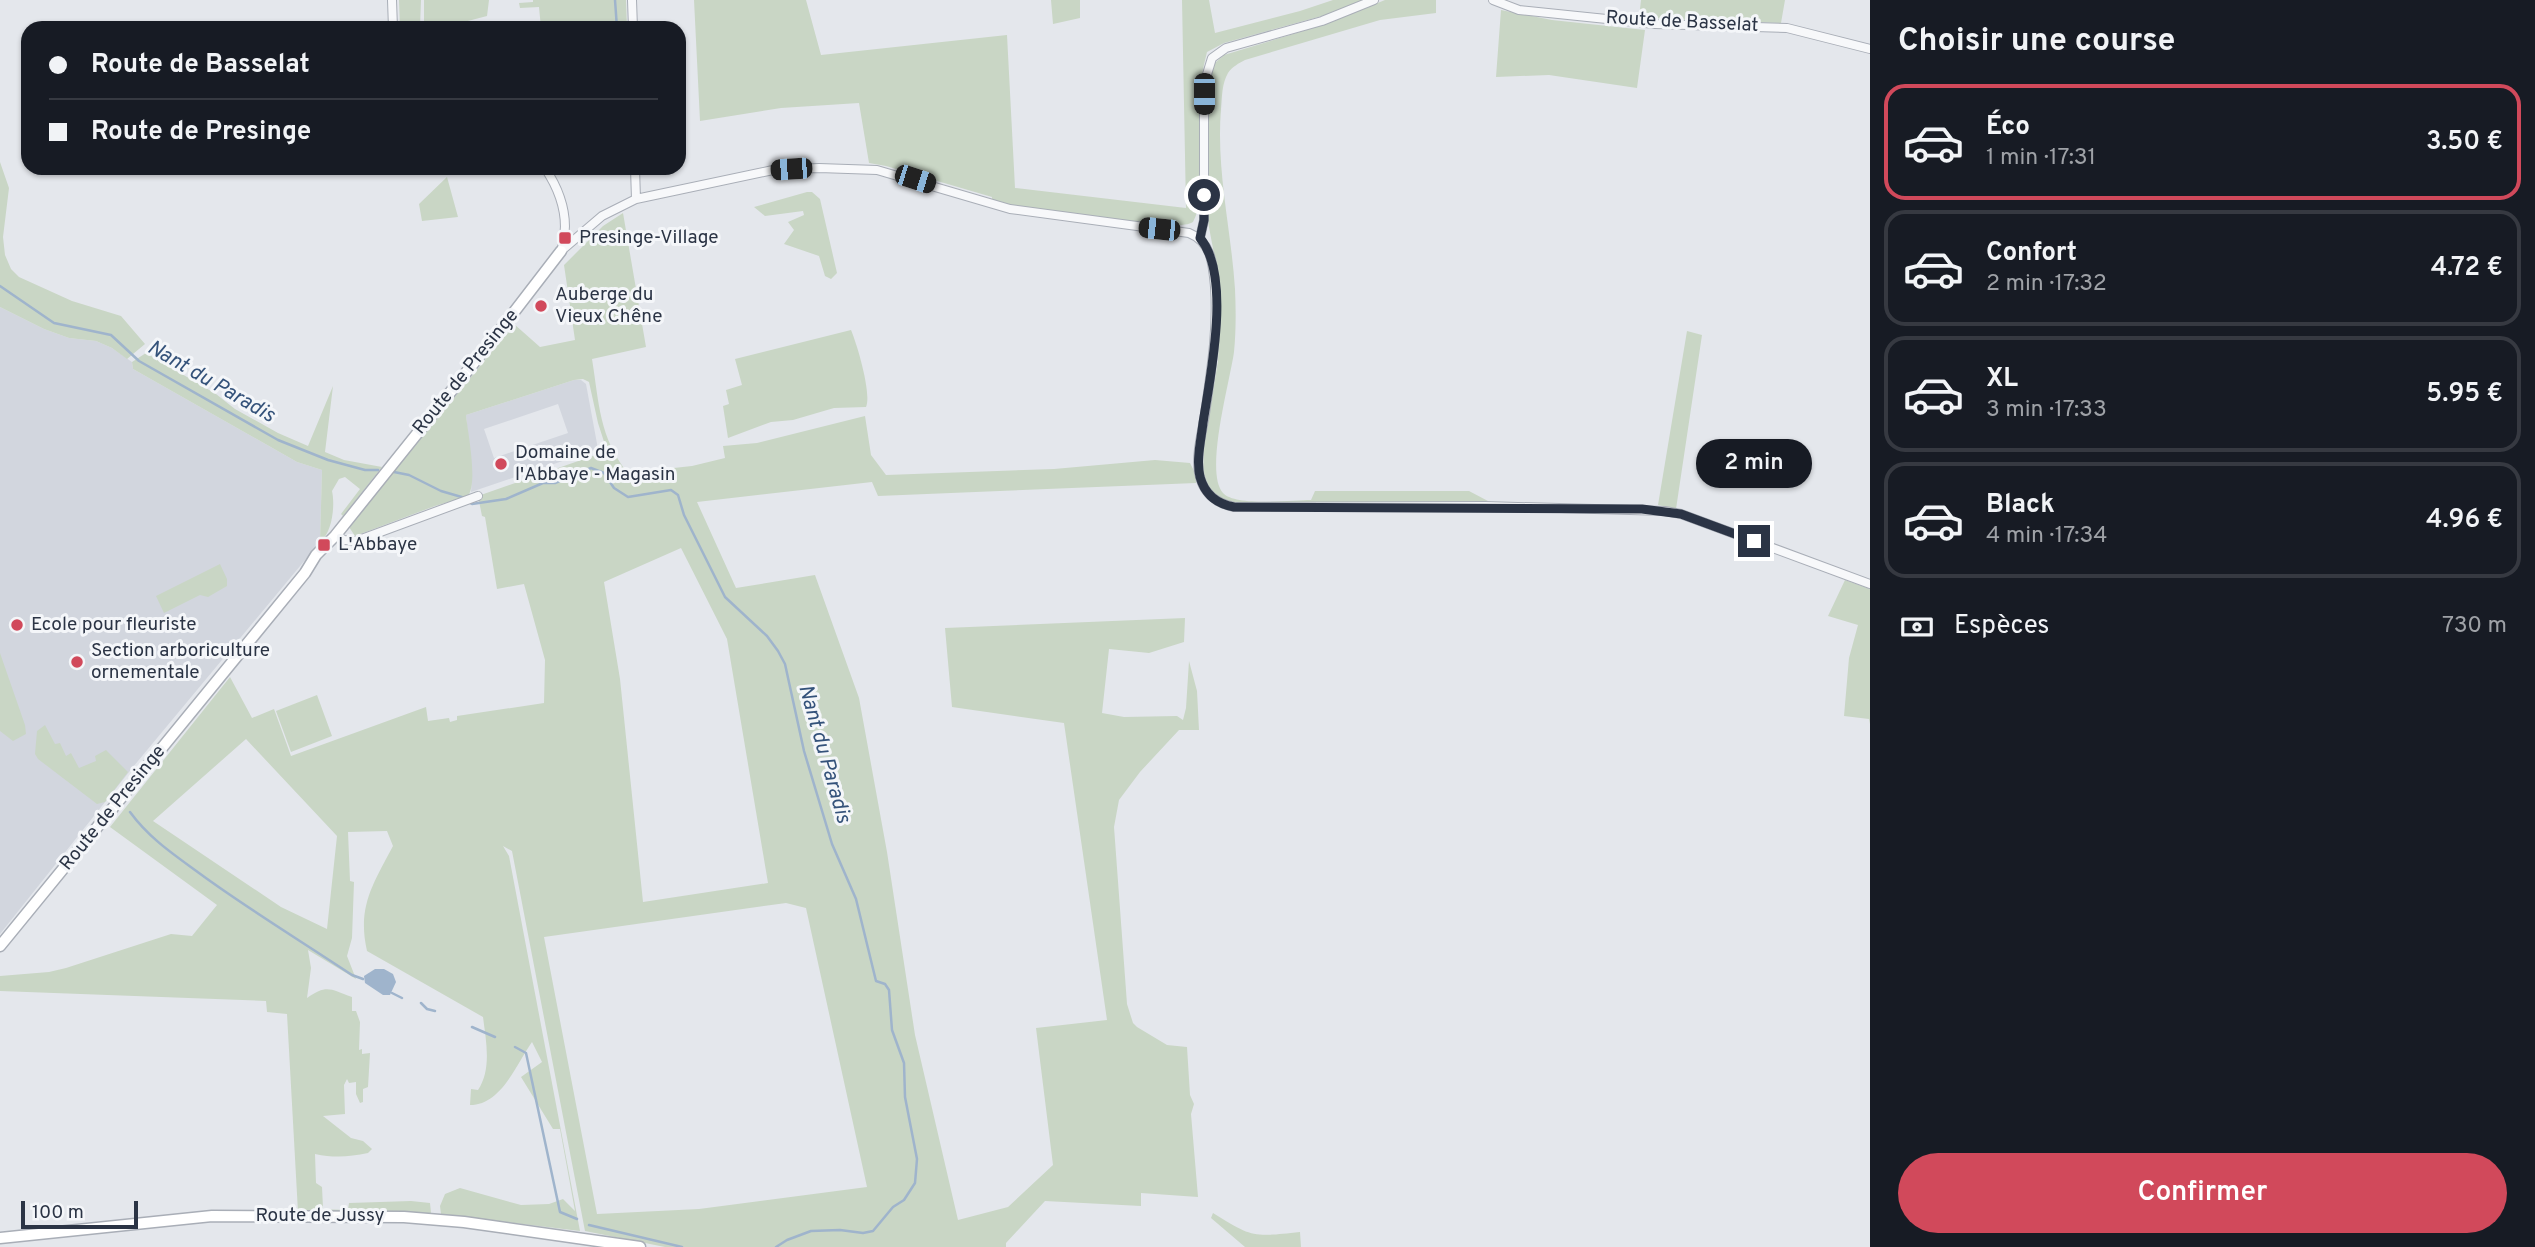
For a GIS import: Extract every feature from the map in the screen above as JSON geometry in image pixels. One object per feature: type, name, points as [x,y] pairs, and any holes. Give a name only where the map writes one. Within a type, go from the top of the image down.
[{"type":"street","points":[[392,0],[393,21]]},
{"type":"street","points":[[632,0],[634,21]]},
{"type":"street","points":[[1374,0],[1322,21],[1226,48],[1212,58],[1204,84],[1204,220],[1200,238],[1210,253],[1212,262],[1216,314],[1214,352],[1199,469],[1205,490],[1222,504],[1244,507],[1485,506],[1665,511],[1681,514],[1870,584]]},
{"type":"street","name":"Route de Basselat","points":[[1493,0],[1520,10],[1655,24],[1787,28],[1870,49]]},
{"type":"street","name":"Route de Presinge","points":[[0,946],[305,573],[324,545],[335,536],[502,329],[561,251],[602,216],[636,199],[774,170],[877,170],[1010,209],[1065,218],[1178,230],[1200,238]]},
{"type":"street","points":[[548,175],[563,204],[565,238],[561,251]]},
{"type":"street","points":[[635,175],[636,199]]},
{"type":"street","points":[[335,536],[356,541],[470,498]]},
{"type":"street","name":"Route de Jussy","points":[[0,1238],[212,1216],[404,1217],[464,1222],[640,1247]]},
{"type":"shaded area","points":[[0,307],[44,329],[69,338],[96,341],[112,348],[132,362],[133,369],[297,462],[322,470],[320,542],[133,767],[0,934]]},
{"type":"shaded area","points":[[581,380],[586,384],[598,449],[471,492],[466,415]],"holes":[[[558,404],[568,433],[494,458],[484,429]]]},
{"type":"green space","points":[[399,0],[421,0],[420,21],[400,21]]},
{"type":"green space","points":[[424,0],[489,0],[487,16],[468,21],[424,21]]},
{"type":"green space","points":[[626,0],[627,21],[540,21],[539,7],[520,8],[519,3]]},
{"type":"green space","points":[[694,0],[806,0],[821,55],[1007,35],[1015,188],[1186,208],[1182,0],[1209,0],[1215,33],[1333,0],[1366,0],[1329,14],[1224,43],[1207,52],[1199,96],[1201,181],[1198,211],[1193,222],[1158,225],[1097,219],[992,201],[992,197],[869,163],[859,103],[781,108],[700,121]]},
{"type":"green space","points":[[1051,0],[1080,0],[1080,18],[1053,24]]},
{"type":"green space","points":[[1385,0],[1436,0],[1436,13],[1380,20],[1245,60],[1228,73],[1225,81],[1221,109],[1221,154],[1236,321],[1234,352],[1217,447],[1218,482],[1223,493],[1230,497],[1252,501],[1311,500],[1315,491],[1469,491],[1488,501],[1231,502],[1217,496],[1208,487],[1203,474],[1204,445],[1218,361],[1219,326],[1218,275],[1208,222],[1209,78],[1215,63],[1224,55],[1326,24]]},
{"type":"green space","points":[[1641,0],[1785,0],[1781,23],[1639,18]]},
{"type":"green space","points":[[1501,10],[1552,20],[1645,30],[1637,88],[1549,75],[1496,77]]},
{"type":"green space","points":[[0,162],[9,188],[3,237],[5,255],[11,269],[19,277],[72,301],[121,316],[145,344],[127,359],[96,341],[69,338],[0,307]]},
{"type":"green space","points":[[447,177],[458,217],[422,221],[419,204]]},
{"type":"green space","points":[[812,192],[820,199],[837,273],[831,279],[825,276],[819,256],[784,244],[794,230],[788,222],[804,215],[803,211],[765,216],[754,207]]},
{"type":"green space","points":[[623,213],[646,347],[592,359],[606,433],[618,460],[628,473],[692,466],[725,458],[723,446],[757,443],[865,416],[871,455],[886,475],[1054,469],[1155,460],[1190,463],[1196,475],[1196,483],[878,496],[872,482],[697,502],[736,588],[815,575],[859,698],[887,852],[915,1035],[958,1220],[1008,1207],[1053,1165],[1036,1028],[1107,1020],[1064,723],[952,707],[945,628],[1185,618],[1184,642],[1149,653],[1109,649],[1102,713],[1124,717],[1177,716],[1183,720],[1189,661],[1197,691],[1199,730],[1179,730],[1140,772],[1119,800],[1114,827],[1127,1004],[1137,1027],[1167,1045],[1187,1047],[1190,1095],[1194,1104],[1191,1114],[1198,1197],[1141,1193],[1141,1206],[1045,1201],[1006,1243],[1006,1247],[665,1247],[585,1231],[512,851],[503,846],[509,856],[580,1231],[441,1214],[440,1206],[445,1194],[460,1188],[521,1205],[549,1204],[563,1199],[575,1211],[560,1129],[553,1129],[521,1077],[542,1062],[532,1042],[499,1091],[481,1103],[470,1105],[471,1089],[478,1090],[487,1064],[483,1017],[367,951],[364,935],[366,908],[373,884],[393,846],[387,831],[348,832],[350,881],[354,882],[352,938],[347,956],[356,979],[308,950],[311,968],[307,998],[324,989],[352,997],[352,1011],[356,1011],[360,1022],[359,1050],[362,1049],[362,1054],[370,1053],[368,1087],[363,1089],[363,1102],[360,1103],[356,1094],[356,1082],[349,1083],[347,1079],[344,1085],[345,1114],[323,1116],[351,1138],[363,1141],[372,1149],[368,1153],[348,1156],[315,1154],[316,1183],[322,1187],[323,1208],[317,1209],[348,1210],[349,1203],[411,1201],[430,1203],[431,1213],[298,1212],[287,1014],[267,1012],[266,1001],[0,991],[0,976],[66,968],[171,934],[192,936],[217,905],[110,827],[230,677],[252,718],[274,709],[291,756],[426,707],[428,721],[449,718],[450,722],[457,720],[457,716],[544,703],[545,660],[524,584],[497,589],[485,517],[482,516],[478,496],[607,451],[589,382],[583,379],[574,380],[466,415],[472,469],[468,496],[355,536],[349,527],[514,324],[540,347],[575,340],[564,265],[603,226]],"holes":[[[681,548],[727,639],[768,883],[643,902],[620,679],[604,582]],[[246,739],[337,836],[327,929],[281,907],[153,821]],[[786,903],[806,908],[867,1187],[699,1209],[597,1214],[544,937]]]},
{"type":"green space","points":[[851,330],[867,391],[866,407],[834,408],[793,420],[771,422],[728,438],[723,406],[729,404],[726,390],[742,385],[735,359]]},
{"type":"green space","points":[[1687,331],[1702,335],[1676,509],[1658,505]]},
{"type":"green space","points":[[146,353],[216,394],[235,409],[308,446],[333,386],[325,452],[344,460],[382,467],[343,516],[341,514],[360,489],[345,477],[339,479],[332,491],[333,510],[328,532],[320,542],[322,470],[297,462],[133,369],[132,362]]},
{"type":"green space","points":[[220,564],[227,579],[227,586],[208,597],[200,595],[164,613],[156,596]]},
{"type":"green space","points":[[1845,580],[1870,589],[1870,724],[1869,719],[1844,716],[1849,658],[1858,625],[1828,616]]},
{"type":"green space","points":[[0,653],[25,725],[26,734],[13,741],[0,731]]},
{"type":"green space","points":[[317,695],[332,736],[291,752],[276,711]]},
{"type":"green space","points":[[45,725],[55,744],[60,743],[66,756],[71,753],[79,768],[96,761],[95,756],[106,750],[128,772],[105,802],[97,804],[38,759],[35,754],[37,731]]},
{"type":"green space","points":[[1213,1213],[1254,1234],[1300,1232],[1301,1247],[1245,1247],[1211,1218]]},
{"type":"water","points":[[375,969],[384,969],[393,974],[396,982],[390,995],[383,995],[365,983],[364,976]]},
{"type":"waterway","points":[[615,0],[616,21]]},
{"type":"waterway","name":"Nant du Paradis","points":[[0,286],[54,323],[111,335],[139,361],[278,440],[328,460],[365,470],[378,470]]},
{"type":"waterway","name":"Nant du Paradis","points":[[470,503],[506,499],[543,483],[555,483],[591,468],[604,473],[614,488],[628,497],[671,490],[678,495],[684,515],[725,597],[767,636],[785,664],[804,751],[832,844],[856,899],[876,981],[885,984],[889,990],[892,1030],[904,1063],[905,1097],[917,1159],[915,1183],[904,1200],[893,1207],[873,1231],[811,1231],[776,1247]]},
{"type":"waterway","name":"Nant du Paradis","points":[[394,472],[409,475],[441,491],[465,498]]},
{"type":"waterway","points":[[130,812],[162,845],[218,886],[352,975],[363,979]]},
{"type":"waterway","points":[[392,993],[402,998]]},
{"type":"waterway","points":[[421,1003],[427,1009],[435,1011]]},
{"type":"waterway","points":[[472,1027],[495,1037]]},
{"type":"waterway","points":[[515,1047],[526,1053],[560,1212],[577,1219]]},
{"type":"waterway","points":[[589,1225],[682,1247]]},
{"type":"place","name":"Presinge-Village","points":[[565,238]]},
{"type":"place","name":"Auberge du Vieux Chêne","points":[[541,306]]},
{"type":"place","name":"Domaine de l'Abbaye - Magasin","points":[[501,464]]},
{"type":"place","name":"L'Abbaye","points":[[324,545]]},
{"type":"place","name":"Ecole pour fleuriste","points":[[17,625]]},
{"type":"place","name":"Section arboriculture ornementale","points":[[77,662]]},
{"type":"route","points":[[1204,195],[1204,220],[1200,238],[1210,253],[1212,262],[1216,314],[1214,352],[1199,469],[1205,490],[1217,501],[1234,507],[1485,506],[1642,509],[1681,514],[1754,541]]}]
